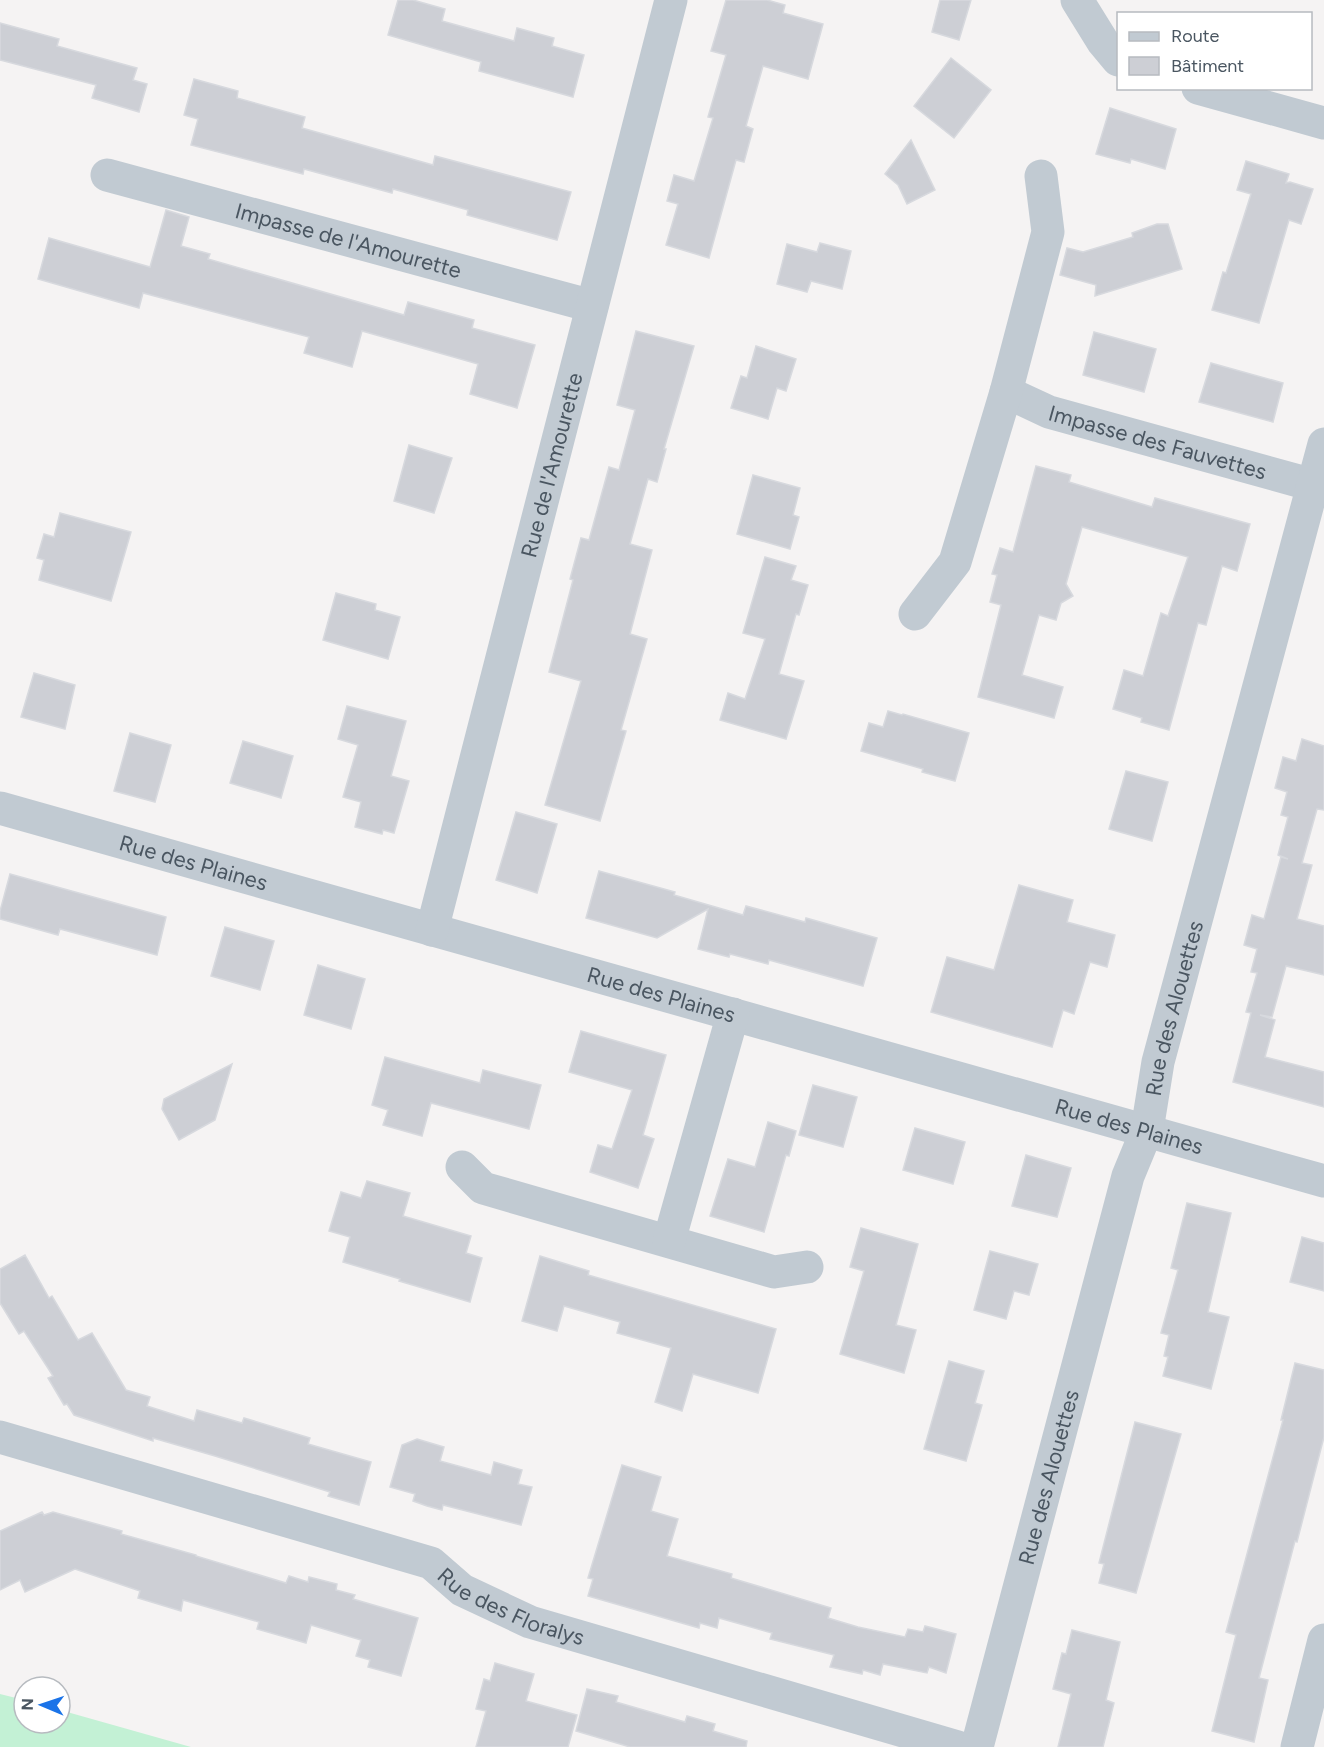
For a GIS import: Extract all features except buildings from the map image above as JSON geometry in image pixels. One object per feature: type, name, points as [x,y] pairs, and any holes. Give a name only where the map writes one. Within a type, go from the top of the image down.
[{"type":"street","name":"Rue de l'Amourette","points":[[432,930],[671,0]]},
{"type":"street","points":[[1077,0],[1102,42],[1117,58]]},
{"type":"street","points":[[1205,90],[1324,123]]},
{"type":"street","name":"Impasse de l'Amourette","points":[[107,175],[592,306]]},
{"type":"street","points":[[915,614],[955,562],[1006,392],[1048,232],[1041,176]]},
{"type":"street","name":"Impasse des Fauvettes","points":[[1006,392],[1049,412],[1313,485]]},
{"type":"street","name":"Rue des Alouettes","points":[[976,1747],[1128,1176],[1147,1130],[1158,1062],[1324,444]]},
{"type":"street","name":"Rue des Plaines","points":[[0,808],[1324,1180]]},
{"type":"street","points":[[669,1241],[733,1014]]},
{"type":"street","points":[[462,1167],[483,1188],[774,1272],[807,1267]]},
{"type":"street","name":"Rue des Floralys","points":[[0,1437],[431,1563],[462,1590],[530,1622],[958,1747]]},
{"type":"street","points":[[1297,1747],[1324,1640]]},
{"type":"green space","points":[[0,1694],[12,1697],[12,1735],[72,1735],[72,1713],[191,1747],[0,1747]]}]
